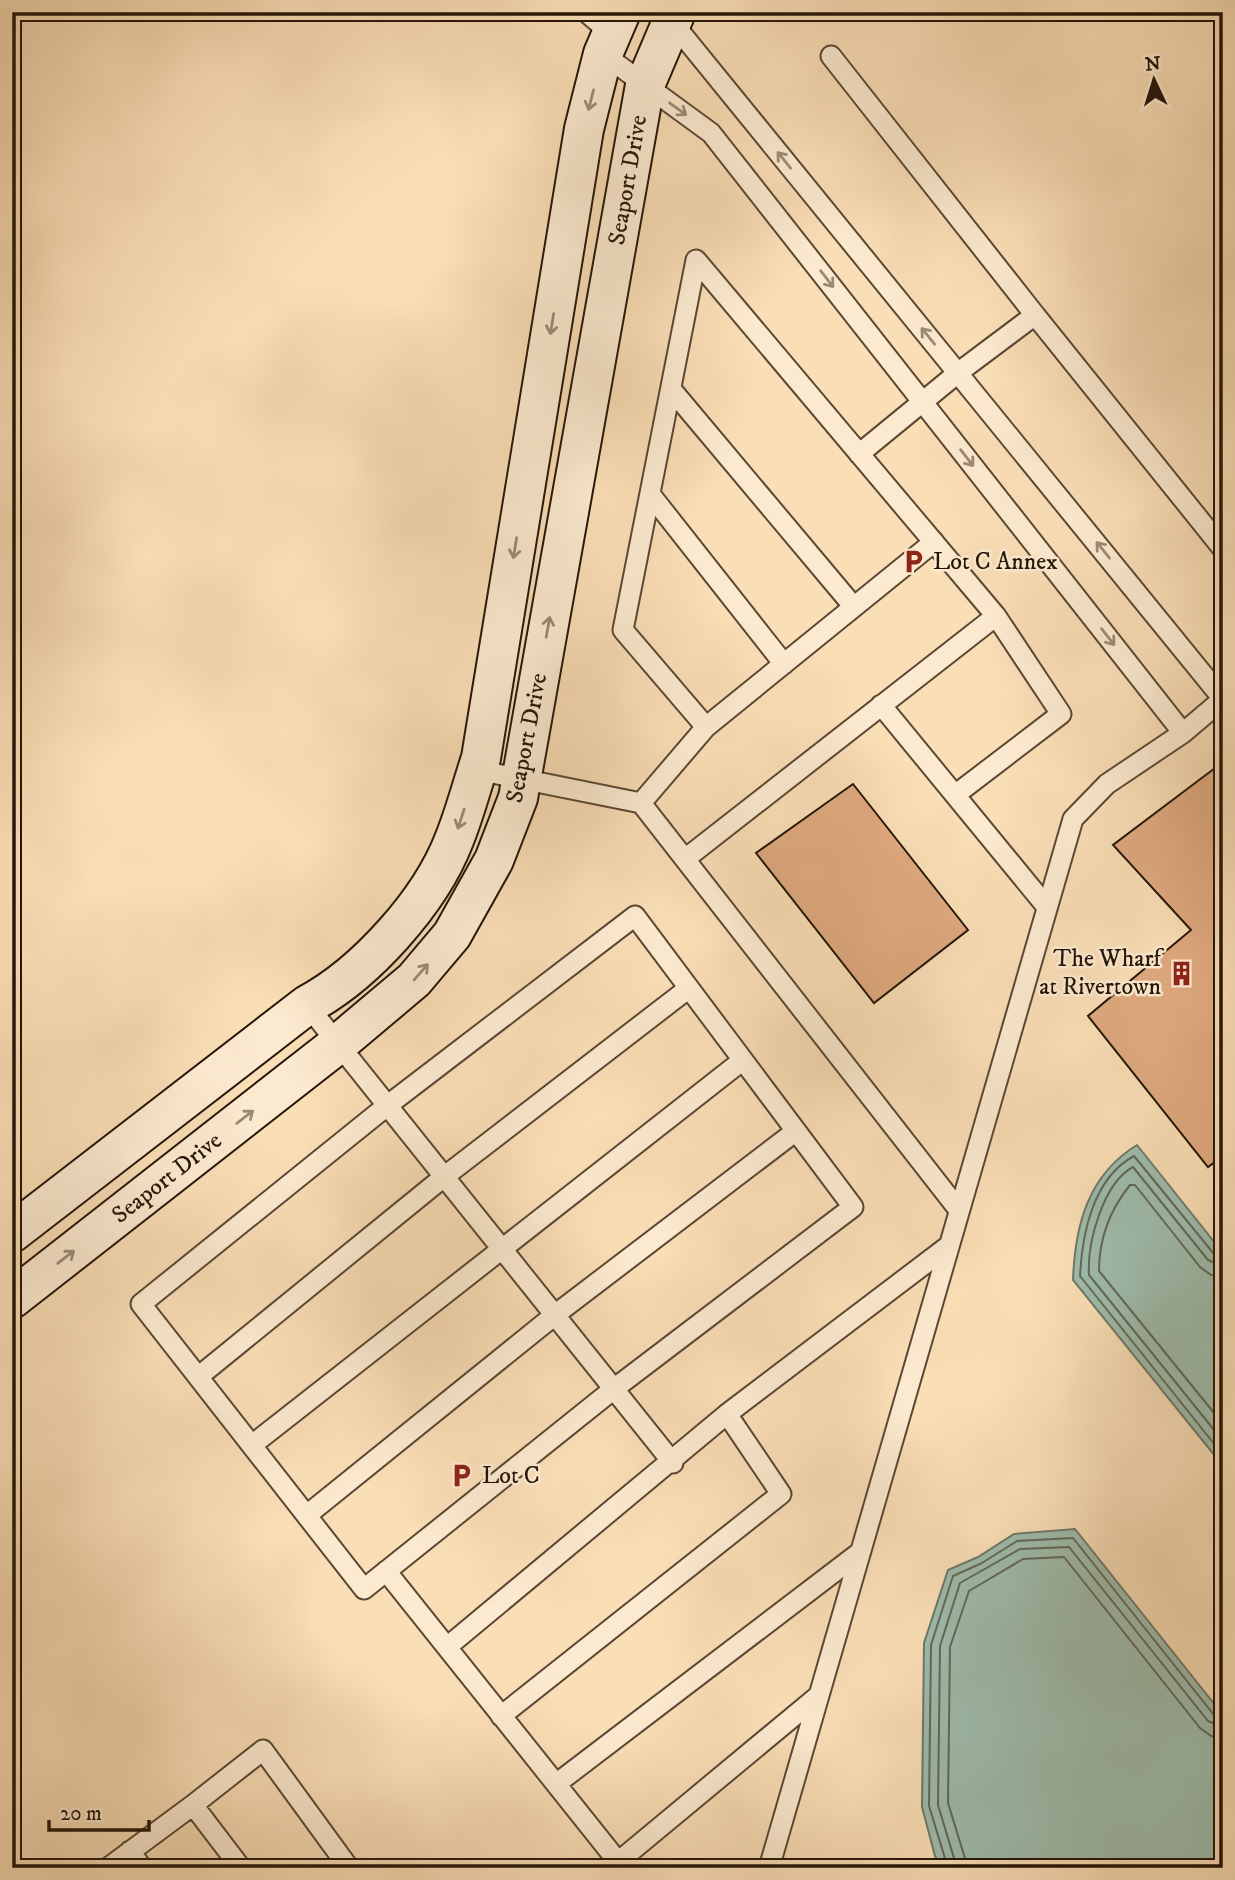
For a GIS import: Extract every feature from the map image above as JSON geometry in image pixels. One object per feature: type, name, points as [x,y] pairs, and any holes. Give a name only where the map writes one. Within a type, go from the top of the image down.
[{"type":"street","name":"Seaport Drive","points":[[12,1299],[338,1044],[414,980],[452,935],[494,860],[518,798],[645,85],[667,16]]},
{"type":"street","name":"Seaport Drive","points":[[12,1233],[307,1006],[333,992],[406,923],[454,842],[477,770],[584,129],[606,28]]},
{"type":"lane","points":[[667,16],[1223,699],[1183,733],[1107,784],[1073,819],[1045,906],[769,1868]]},
{"type":"lane","points":[[606,28],[645,85],[711,133],[1183,733]]},
{"type":"lane","points":[[831,56],[1223,549]]},
{"type":"lane","points":[[706,727],[623,630],[696,260],[996,616],[1061,714],[955,795]]},
{"type":"lane","points":[[859,454],[924,403],[958,372],[1035,315]]},
{"type":"lane","points":[[671,389],[854,607]]},
{"type":"lane","points":[[650,494],[784,664]]},
{"type":"lane","points":[[641,803],[706,727],[934,542]]},
{"type":"lane","points":[[685,859],[996,616]]},
{"type":"lane","points":[[881,705],[1045,906]]},
{"type":"lane","points":[[477,770],[641,803],[958,1209]]},
{"type":"lane","points":[[635,916],[689,988],[853,1207],[615,1388],[364,1588],[141,1304],[388,1105],[635,916]]},
{"type":"lane","points":[[198,1377],[445,1176],[689,988]]},
{"type":"lane","points":[[307,1006],[673,1462]]},
{"type":"lane","points":[[252,1445],[743,1060]]},
{"type":"lane","points":[[307,1515],[555,1314],[796,1131]]},
{"type":"lane","points":[[447,1647],[673,1462],[727,1414],[947,1247]]},
{"type":"lane","points":[[501,1716],[781,1494],[727,1414]]},
{"type":"lane","points":[[556,1784],[859,1553]]},
{"type":"lane","points":[[386,1571],[621,1865],[818,1696]]},
{"type":"lane","points":[[108,1868],[263,1750],[349,1868]]},
{"type":"lane","points":[[192,1805],[241,1868]]},
{"type":"lane","points":[[130,1852],[142,1868]]},
{"type":"water","points":[[1137,1145],[1223,1253],[1223,1466],[1073,1280],[1077,1240],[1087,1203],[1107,1171]]},
{"type":"water","points":[[1075,1529],[1223,1715],[1223,1868],[943,1868],[935,1856],[922,1807],[924,1643],[948,1570],[978,1557],[1014,1534]]},
{"type":"building","name":"The Wharf at Rivertown","points":[[1223,762],[1223,1156],[1208,1167],[1088,1016],[1191,930],[1113,845]]},
{"type":"building","points":[[853,784],[968,930],[874,1003],[756,853]]},
{"type":"place","name":"Lot C Annex","points":[[913,562]]},
{"type":"place","name":"The Wharf at Rivertown","points":[[1181,973]]},
{"type":"place","name":"Lot C","points":[[462,1476]]}]
